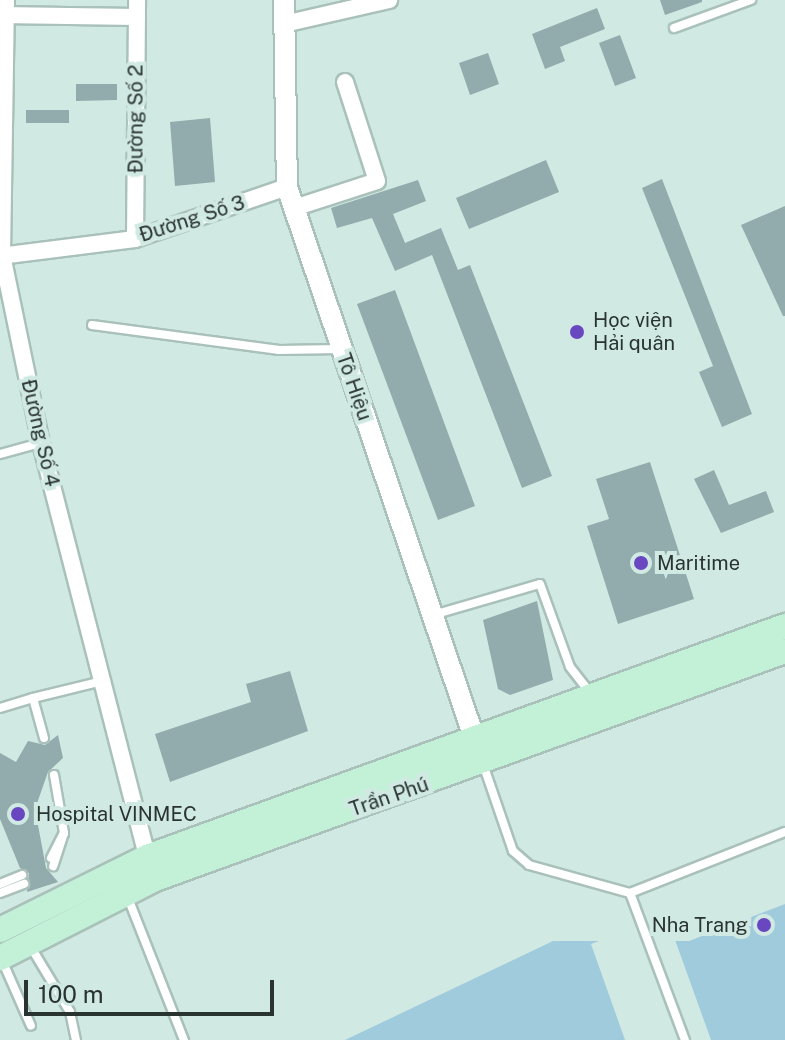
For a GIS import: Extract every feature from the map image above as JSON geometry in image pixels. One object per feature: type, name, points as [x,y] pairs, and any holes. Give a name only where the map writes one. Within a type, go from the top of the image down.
[{"type":"main road","name":"Trần Phú","points":[[0,930],[475,740],[785,626]]},
{"type":"main road","name":"Trần Phú","points":[[1,958],[126,894],[151,868],[483,764],[785,651]]},
{"type":"street","name":"Tô Hiệu","points":[[284,0],[287,187],[483,764]]},
{"type":"street","points":[[284,24],[389,0]]},
{"type":"street","points":[[4,10],[137,8]]},
{"type":"street","name":"Đường Số 2","points":[[135,239],[137,8]]},
{"type":"street","name":"Đường Số 4","points":[[4,10],[1,255],[41,443],[151,868]]},
{"type":"street","points":[[294,208],[377,181],[345,82]]},
{"type":"street","name":"Đường Số 3","points":[[1,255],[135,239],[287,187]]},
{"type":"lane","points":[[674,28],[751,0]]},
{"type":"lane","points":[[92,325],[279,350],[341,349]]},
{"type":"lane","points":[[0,454],[41,443]]},
{"type":"lane","points":[[433,615],[540,584],[570,667],[593,696]]},
{"type":"lane","points":[[0,708],[102,681]]},
{"type":"lane","points":[[33,698],[44,738]]},
{"type":"lane","points":[[483,764],[513,851],[529,865],[630,893],[785,832]]},
{"type":"lane","points":[[52,862],[64,833],[54,775]]},
{"type":"lane","points":[[0,884],[23,880],[0,893]]},
{"type":"lane","points":[[630,893],[685,1040]]},
{"type":"lane","points":[[126,894],[182,1039]]},
{"type":"lane","points":[[29,944],[70,1012],[76,1040]]},
{"type":"lane","points":[[1,958],[31,1026]]},
{"type":"water","points":[[785,904],[785,1040],[345,1040],[553,941],[689,941]]},
{"type":"pier","points":[[610,937],[674,937],[711,1040],[625,1040],[591,944]]},
{"type":"building","points":[[660,0],[702,0],[702,2],[665,15]]},
{"type":"building","points":[[597,8],[605,29],[560,47],[565,61],[545,69],[532,34]]},
{"type":"building","points":[[620,35],[636,78],[615,86],[599,43]]},
{"type":"building","points":[[488,53],[499,84],[470,95],[459,63]]},
{"type":"building","points":[[76,84],[117,84],[117,100],[76,101]]},
{"type":"building","points":[[26,110],[69,110],[69,123],[26,123]]},
{"type":"building","points":[[210,118],[215,182],[175,186],[170,122]]},
{"type":"building","points":[[546,160],[559,192],[469,229],[456,198]]},
{"type":"building","points":[[662,179],[752,414],[722,427],[699,372],[713,366],[642,188]]},
{"type":"building","points":[[418,180],[426,201],[393,214],[405,243],[441,228],[458,270],[470,265],[552,476],[522,488],[432,255],[395,271],[372,218],[337,228],[331,208]]},
{"type":"building","points":[[785,206],[785,316],[783,316],[741,225]]},
{"type":"building","points":[[395,290],[475,506],[438,520],[357,304]]},
{"type":"building","name":"Maritime","points":[[650,462],[694,599],[618,624],[587,526],[609,519],[596,479]]},
{"type":"building","points":[[714,470],[729,505],[766,491],[774,512],[721,533],[694,479]]},
{"type":"building","points":[[537,601],[553,680],[510,695],[498,689],[483,620]]},
{"type":"building","points":[[290,671],[308,731],[170,782],[155,734],[251,702],[246,684]]},
{"type":"building","name":"Hospital VINMEC","points":[[58,735],[63,758],[48,772],[35,809],[46,868],[58,882],[27,892],[29,873],[20,868],[0,819],[0,753],[16,762],[28,741],[45,745]]},
{"type":"place","name":"Học viện Hải quân","points":[[577,332]]},
{"type":"place","name":"Maritime","points":[[641,563]]},
{"type":"place","name":"Hospital VINMEC","points":[[18,814]]},
{"type":"place","name":"Nha Trang","points":[[764,925]]}]
